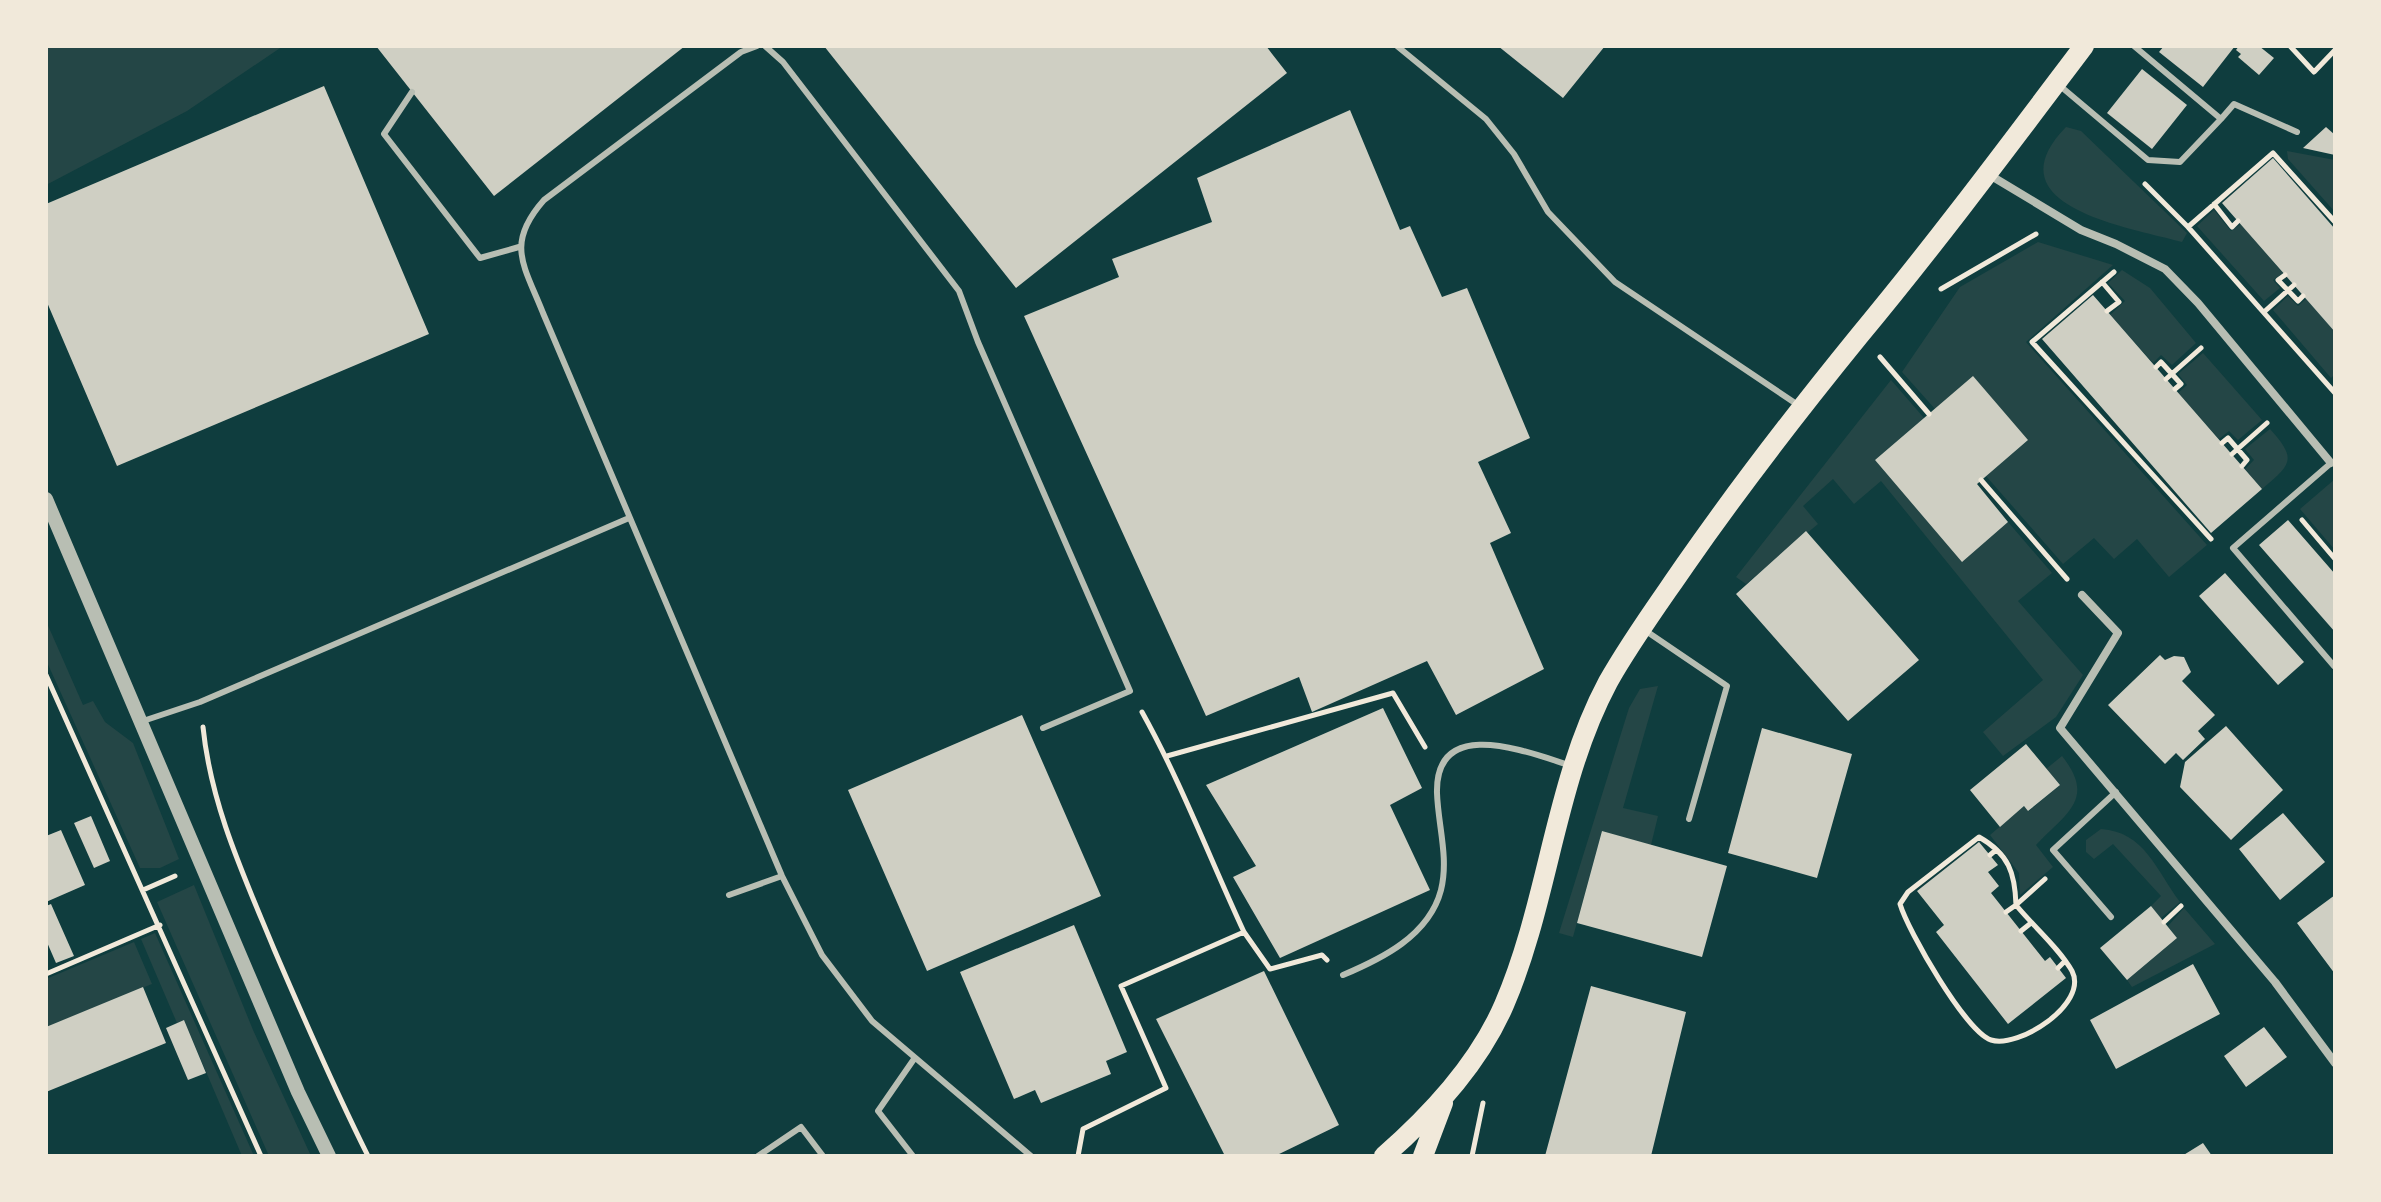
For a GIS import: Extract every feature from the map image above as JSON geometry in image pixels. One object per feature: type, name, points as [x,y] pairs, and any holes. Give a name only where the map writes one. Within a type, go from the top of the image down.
[{"type":"main road","points":[[1384,1156],[1447,1092],[1474,1058],[1503,1008],[1516,973],[1572,766],[1608,682],[1641,628],[1801,407],[1988,173],[2084,46]]},
{"type":"main road","points":[[1423,1156],[1447,1092]]},
{"type":"street","points":[[1988,173],[2062,219],[2165,269],[2221,330],[2331,463]]},
{"type":"street","points":[[46,499],[143,721],[298,1092],[329,1156]]},
{"type":"street","points":[[2082,595],[2118,633],[2060,728],[2275,982],[2335,1063]]},
{"type":"lane","points":[[757,46],[741,52],[544,200],[525,221],[519,247],[629,518],[782,876],[822,955],[872,1021],[1031,1156]]},
{"type":"lane","points":[[765,46],[783,62],[959,291],[978,342],[1130,691],[1043,728]]},
{"type":"lane","points":[[1397,46],[1486,119],[1514,154],[1548,212],[1615,282],[1801,407]]},
{"type":"lane","points":[[2134,46],[2221,119]]},
{"type":"lane","points":[[2056,83],[2148,160],[2180,162],[2234,104],[2297,132]]},
{"type":"lane","points":[[412,92],[384,134],[480,258],[519,247]]},
{"type":"lane","points":[[2331,463],[2233,548],[2334,666]]},
{"type":"lane","points":[[143,721],[200,702],[629,518]]},
{"type":"lane","points":[[1641,628],[1727,686],[1689,819]]},
{"type":"lane","points":[[1343,975],[1386,956],[1407,940],[1429,915],[1440,892],[1444,861],[1437,791],[1440,772],[1450,754],[1474,744],[1509,747],[1572,766]]},
{"type":"lane","points":[[2111,917],[2053,850],[2116,792]]},
{"type":"lane","points":[[729,895],[782,876]]},
{"type":"lane","points":[[913,1156],[878,1111],[914,1059]]},
{"type":"lane","points":[[758,1156],[801,1127],[823,1156]]},
{"type":"path","points":[[2290,46],[2314,72],[2335,50]]},
{"type":"path","points":[[2188,227],[2273,153],[2335,222]]},
{"type":"path","points":[[2135,175],[2188,227],[2335,393]]},
{"type":"path","points":[[2214,204],[2224,211],[2232,227],[2238,221]]},
{"type":"path","points":[[1928,296],[2062,219]]},
{"type":"path","points":[[2136,253],[2032,342],[2210,539],[2233,548]]},
{"type":"path","points":[[2285,275],[2278,280],[2298,301],[2303,296]]},
{"type":"path","points":[[2102,282],[2119,302],[2107,311]]},
{"type":"path","points":[[2264,312],[2294,285]]},
{"type":"path","points":[[2166,379],[2221,330]]},
{"type":"path","points":[[1861,334],[1929,414]]},
{"type":"path","points":[[2156,367],[2161,362],[2181,384],[2175,389]]},
{"type":"path","points":[[2329,387],[2335,382]]},
{"type":"path","points":[[2232,454],[2285,408]]},
{"type":"path","points":[[2222,443],[2228,438],[2238,449],[2247,460],[2242,466]]},
{"type":"path","points":[[1981,480],[2082,595]]},
{"type":"path","points":[[2286,502],[2335,559]]},
{"type":"path","points":[[46,675],[261,1156]]},
{"type":"path","points":[[1130,691],[1167,756],[1179,792],[1244,932],[1270,969],[1322,955],[1343,975]]},
{"type":"path","points":[[1167,756],[1393,693],[1440,772]]},
{"type":"path","points":[[200,702],[212,785],[231,848],[334,1090],[368,1156]]},
{"type":"path","points":[[1979,837],[1996,850],[2015,874],[2016,905],[2073,973],[2075,992],[2064,1008],[2034,1029],[2005,1043],[1987,1040],[1971,1025],[1921,950],[1900,904],[1908,892],[1979,837]]},
{"type":"path","points":[[1990,855],[1996,850]]},
{"type":"path","points":[[2006,912],[2064,863]]},
{"type":"path","points":[[2021,931],[2031,923]]},
{"type":"path","points":[[46,974],[160,925]]},
{"type":"path","points":[[1078,1156],[1083,1129],[1166,1088],[1121,986],[1244,932]]},
{"type":"path","points":[[2058,968],[2064,962]]},
{"type":"shaded area","points":[[46,46],[283,46],[187,111],[46,185]]},
{"type":"shaded area","points":[[2066,127],[2081,131],[2187,233],[2182,242],[2103,221],[2076,209],[2056,195],[2044,177],[2047,154]]},
{"type":"shaded area","points":[[2287,151],[2335,160],[2335,212],[2288,159]]},
{"type":"shaded area","points":[[2214,210],[2231,231],[2241,224],[2283,273],[2273,280],[2280,288],[2264,301],[2197,226]]},
{"type":"shaded area","points":[[2038,242],[2113,265],[2026,342],[2207,545],[2169,577],[2137,539],[2114,559],[2094,538],[2063,564],[1986,476],[2028,440],[1973,377],[1935,409],[1902,372],[1960,287]]},
{"type":"shaded area","points":[[2122,270],[2150,288],[2196,343],[2172,365],[2161,355],[2153,363],[2110,315],[2125,301],[2108,283]]},
{"type":"shaded area","points":[[2288,296],[2298,306],[2306,299],[2335,332],[2335,374],[2331,378],[2273,310]]},
{"type":"shaded area","points":[[2203,353],[2262,420],[2238,440],[2229,431],[2219,439],[2178,393],[2187,385],[2178,374]]},
{"type":"shaded area","points":[[1891,380],[1924,418],[1875,460],[1962,561],[2008,522],[2052,573],[2018,601],[2083,675],[2056,717],[2003,756],[1983,732],[2043,680],[1881,481],[1854,504],[1833,479],[1803,506],[1818,524],[1746,584],[1736,577]]},
{"type":"shaded area","points":[[2270,429],[2284,448],[2287,461],[2280,473],[2262,489],[2245,469],[2254,460],[2245,449]]},
{"type":"shaded area","points":[[2335,479],[2335,550],[2300,509]]},
{"type":"shaded area","points":[[46,621],[83,705],[93,701],[105,722],[133,743],[179,859],[160,868],[140,868],[46,660]]},
{"type":"shaded area","points":[[1658,686],[1623,808],[1658,816],[1651,845],[1602,831],[1573,937],[1559,933],[1629,708],[1640,689]]},
{"type":"shaded area","points":[[2062,756],[2077,783],[2077,794],[2067,814],[2036,845],[2053,867],[2020,895],[2019,873],[1990,835],[2024,806],[2029,811],[2059,786],[2046,769]]},
{"type":"shaded area","points":[[2101,829],[2129,837],[2139,845],[2180,902],[2161,918],[2151,906],[2161,896],[2113,844],[2094,859],[2086,852],[2086,840]]},
{"type":"shaded area","points":[[194,885],[253,1030],[311,1156],[269,1156],[157,902]]},
{"type":"shaded area","points":[[2184,908],[2215,944],[2132,987],[2127,980],[2177,938],[2168,926]]},
{"type":"shaded area","points":[[155,933],[254,1156],[242,1156],[184,1020],[177,1023],[141,939]]},
{"type":"shaded area","points":[[134,942],[152,984],[46,1027],[46,979]]},
{"type":"building","points":[[376,46],[685,46],[494,196]]},
{"type":"building","points":[[824,46],[1266,46],[1287,73],[1016,288]]},
{"type":"building","points":[[1498,46],[1605,46],[1563,98]]},
{"type":"building","points":[[2164,46],[2235,46],[2203,87],[2159,52]]},
{"type":"building","points":[[2239,46],[2259,46],[2274,58],[2259,75],[2238,57],[2241,54],[2236,50]]},
{"type":"building","points":[[2142,69],[2187,105],[2152,149],[2107,113]]},
{"type":"building","points":[[324,86],[429,334],[117,466],[46,300],[46,204]]},
{"type":"building","points":[[1350,110],[1400,230],[1410,226],[1442,297],[1467,288],[1530,438],[1478,462],[1511,533],[1490,543],[1544,669],[1456,715],[1427,661],[1312,712],[1299,677],[1206,716],[1024,316],[1119,277],[1112,259],[1212,222],[1197,178]]},
{"type":"building","points":[[2326,127],[2335,135],[2335,155],[2303,148]]},
{"type":"building","points":[[2273,158],[2335,229],[2335,332],[2222,203]]},
{"type":"building","points":[[2093,295],[2262,489],[2211,533],[2042,339]]},
{"type":"building","points":[[1973,376],[2028,440],[1977,484],[2008,522],[1962,562],[1875,460]]},
{"type":"building","points":[[2288,520],[2335,574],[2335,632],[2259,545]]},
{"type":"building","points":[[1806,531],[1919,660],[1848,721],[1736,594]]},
{"type":"building","points":[[2225,573],[2304,662],[2278,685],[2199,596]]},
{"type":"building","points":[[2160,655],[2165,660],[2174,656],[2184,657],[2191,672],[2182,681],[2215,715],[2198,731],[2205,739],[2183,760],[2176,753],[2165,764],[2108,705]]},
{"type":"building","points":[[1383,708],[1422,788],[1390,805],[1430,890],[1280,958],[1233,877],[1256,866],[1206,785]]},
{"type":"building","points":[[1022,715],[1101,896],[927,971],[848,790]]},
{"type":"building","points":[[2226,726],[2283,790],[2231,840],[2180,787],[2185,762]]},
{"type":"building","points":[[1762,728],[1852,754],[1817,878],[1728,853]]},
{"type":"building","points":[[2026,744],[2060,785],[2028,811],[2024,806],[2000,827],[1970,790]]},
{"type":"building","points":[[2283,813],[2325,862],[2280,900],[2239,849]]},
{"type":"building","points":[[91,816],[110,861],[94,868],[74,823]]},
{"type":"building","points":[[61,830],[85,885],[46,902],[46,836]]},
{"type":"building","points":[[1602,831],[1727,866],[1702,957],[1577,923]]},
{"type":"building","points":[[1979,842],[1998,865],[1988,872],[1999,886],[1991,893],[2045,961],[2050,957],[2066,978],[2008,1024],[1936,932],[1944,925],[1917,891]]},
{"type":"building","points":[[2335,895],[2335,974],[2297,923]]},
{"type":"building","points":[[51,904],[74,956],[56,963],[46,940],[46,906]]},
{"type":"building","points":[[2151,906],[2177,938],[2127,980],[2100,948]]},
{"type":"building","points":[[1074,925],[1127,1052],[1106,1061],[1111,1074],[1041,1103],[1035,1090],[1014,1099],[960,972]]},
{"type":"building","points":[[2193,964],[2220,1014],[2116,1069],[2090,1020]]},
{"type":"building","points":[[1264,971],[1339,1125],[1275,1156],[1225,1156],[1156,1019]]},
{"type":"building","points":[[1591,986],[1686,1012],[1651,1156],[1545,1156]]},
{"type":"building","points":[[143,987],[166,1043],[46,1092],[46,1027]]},
{"type":"building","points":[[184,1020],[206,1073],[188,1080],[166,1028]]},
{"type":"building","points":[[2264,1027],[2287,1057],[2246,1087],[2224,1056]]},
{"type":"building","points":[[2203,1143],[2212,1156],[2182,1156]]}]
